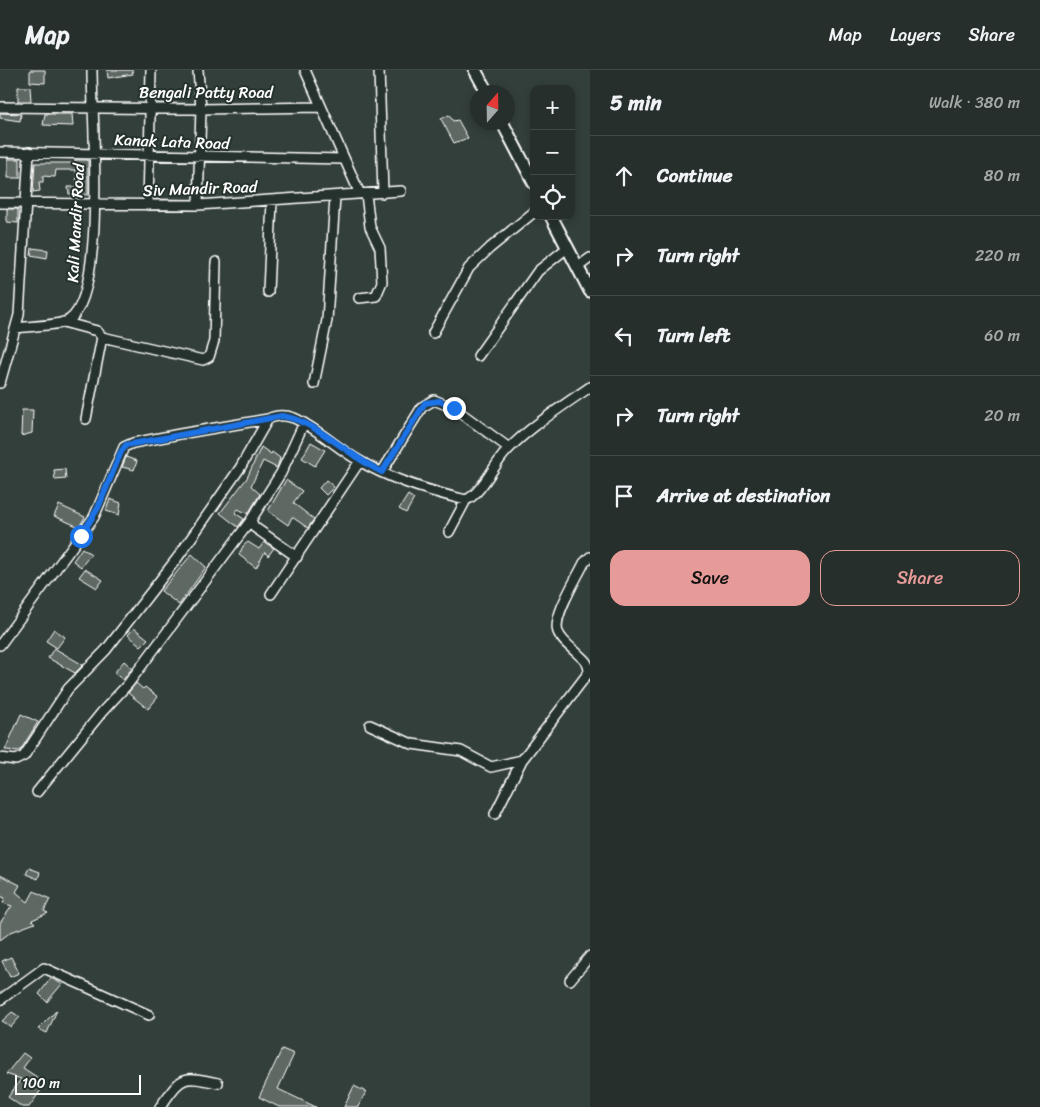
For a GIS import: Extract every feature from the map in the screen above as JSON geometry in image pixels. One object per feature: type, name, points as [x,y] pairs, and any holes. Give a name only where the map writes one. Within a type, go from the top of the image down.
[{"type":"main road","points":[[475,70],[483,85]]},
{"type":"main road","points":[[506,130],[530,175]]},
{"type":"main road","points":[[553,220],[590,291]]},
{"type":"street","name":"Kali Mandir Road","points":[[62,322],[76,313],[86,292],[94,205],[92,70]]},
{"type":"street","points":[[148,205],[151,70]]},
{"type":"street","points":[[198,70],[201,109],[198,205]]},
{"type":"street","points":[[305,70],[343,158],[363,194],[370,227],[380,248],[382,282],[376,296],[359,298]]},
{"type":"street","points":[[379,70],[383,193]]},
{"type":"street","name":"Bengali Patty Road","points":[[0,107],[92,106],[201,109],[320,107]]},
{"type":"street","name":"Kanak Lata Road","points":[[0,152],[149,154],[200,157],[343,158]]},
{"type":"street","points":[[0,383],[16,328],[29,152]]},
{"type":"street","name":"Siv Mandir Road","points":[[0,203],[26,205],[198,205],[402,191]]},
{"type":"street","points":[[314,384],[327,320],[335,197]]},
{"type":"street","points":[[268,292],[272,201]]},
{"type":"street","points":[[433,332],[469,268],[530,215]]},
{"type":"street","points":[[478,356],[538,271],[567,248]]},
{"type":"street","points":[[578,267],[590,258]]},
{"type":"street","points":[[16,328],[62,322],[97,331],[102,337],[203,360],[209,357],[214,341],[216,262]]},
{"type":"street","points":[[86,419],[102,337]]},
{"type":"street","points":[[449,532],[466,500],[475,493],[509,448],[590,388]]},
{"type":"street","points":[[382,472],[422,407],[434,400],[454,408],[509,448]]},
{"type":"street","points":[[0,645],[94,517],[121,452],[126,445],[282,416],[304,423],[360,461],[382,472],[466,500]]},
{"type":"street","points":[[0,758],[16,760],[24,756],[68,689],[106,650],[198,531],[240,468],[268,419]]},
{"type":"street","points":[[37,792],[102,712],[128,684],[251,520],[281,473],[304,423]]},
{"type":"street","points":[[271,594],[360,461]]},
{"type":"street","points":[[251,520],[254,526],[297,557]]},
{"type":"street","points":[[494,814],[522,760],[590,671],[587,663],[561,638],[557,631],[559,613],[584,563],[590,557]]},
{"type":"street","points":[[370,726],[412,744],[461,751],[491,767],[522,760]]},
{"type":"street","points":[[570,980],[590,956]]},
{"type":"street","points":[[0,1000],[44,968],[149,1016]]},
{"type":"street","points":[[160,1107],[184,1078],[190,1077],[218,1083]]},
{"type":"building","points":[[30,70],[45,70],[45,83],[30,82]]},
{"type":"building","points":[[107,70],[132,70],[133,74],[108,78]]},
{"type":"building","points":[[18,87],[30,87],[31,101],[18,101]]},
{"type":"building","points":[[0,113],[21,114],[20,121],[0,118]]},
{"type":"building","points":[[45,114],[72,114],[73,126],[43,125]]},
{"type":"building","points":[[449,115],[453,121],[458,120],[468,138],[454,143],[441,119]]},
{"type":"building","points":[[8,159],[20,159],[20,178],[8,178]]},
{"type":"building","points":[[75,160],[88,160],[88,195],[69,194],[68,187],[77,187],[76,170],[56,170],[55,177],[43,176],[43,182],[39,182],[40,191],[33,192],[35,163],[75,163]]},
{"type":"building","points":[[7,209],[18,209],[18,223],[7,222]]},
{"type":"building","points":[[32,248],[48,250],[47,258],[31,255]]},
{"type":"building","points":[[22,410],[33,410],[32,433],[21,436]]},
{"type":"building","points":[[311,442],[325,450],[315,466],[302,458]]},
{"type":"building","points":[[261,447],[280,458],[277,468],[263,461],[251,486],[260,494],[248,514],[238,509],[235,513],[244,519],[238,527],[220,513],[247,478]]},
{"type":"building","points":[[126,457],[137,461],[134,470],[122,467]]},
{"type":"building","points":[[65,469],[66,479],[55,480],[54,470]]},
{"type":"building","points":[[286,480],[302,491],[293,503],[314,519],[308,528],[292,517],[288,525],[268,511]]},
{"type":"building","points":[[326,480],[334,487],[326,495],[319,488]]},
{"type":"building","points":[[408,495],[414,499],[406,513],[399,509]]},
{"type":"building","points":[[110,499],[121,503],[119,515],[106,511]]},
{"type":"building","points":[[59,505],[85,517],[79,527],[54,516]]},
{"type":"building","points":[[248,542],[259,549],[264,542],[274,548],[268,556],[265,552],[256,568],[239,555],[243,546]]},
{"type":"building","points":[[82,548],[91,554],[81,567],[73,561]]},
{"type":"building","points":[[192,554],[206,567],[179,605],[161,591]]},
{"type":"building","points":[[85,569],[103,580],[97,588],[79,577]]},
{"type":"building","points":[[134,628],[148,639],[141,646],[128,635]]},
{"type":"building","points":[[54,629],[65,637],[57,648],[46,641]]},
{"type":"building","points":[[54,648],[83,665],[75,673],[48,658]]},
{"type":"building","points":[[124,661],[132,668],[123,680],[114,673]]},
{"type":"building","points":[[136,683],[158,697],[148,709],[128,693]]},
{"type":"building","points":[[21,714],[38,722],[20,751],[5,750]]},
{"type":"building","points":[[29,868],[40,872],[38,879],[26,874]]},
{"type":"building","points":[[0,875],[20,885],[16,892],[28,902],[34,891],[50,899],[44,911],[48,913],[32,920],[35,923],[11,932],[0,940],[0,923],[12,906],[3,903],[5,898],[0,896]]},
{"type":"building","points":[[11,957],[19,973],[10,977],[2,961]]},
{"type":"building","points":[[51,978],[62,984],[47,1002],[39,994]]},
{"type":"building","points":[[57,1010],[47,1033],[38,1029]]},
{"type":"building","points":[[12,1012],[20,1017],[11,1027],[2,1021]]},
{"type":"building","points":[[282,1049],[294,1054],[278,1089],[316,1107],[279,1107],[259,1097]]},
{"type":"building","points":[[23,1053],[30,1058],[23,1068],[46,1083],[29,1107],[22,1107],[8,1097],[21,1079],[6,1074]]},
{"type":"building","points":[[354,1086],[366,1092],[358,1107],[344,1107]]},
{"type":"route","points":[[81,536],[94,517],[121,452],[126,445],[268,419],[273,416],[292,417],[316,430],[356,459],[382,472],[425,403],[434,400],[454,408]]}]
